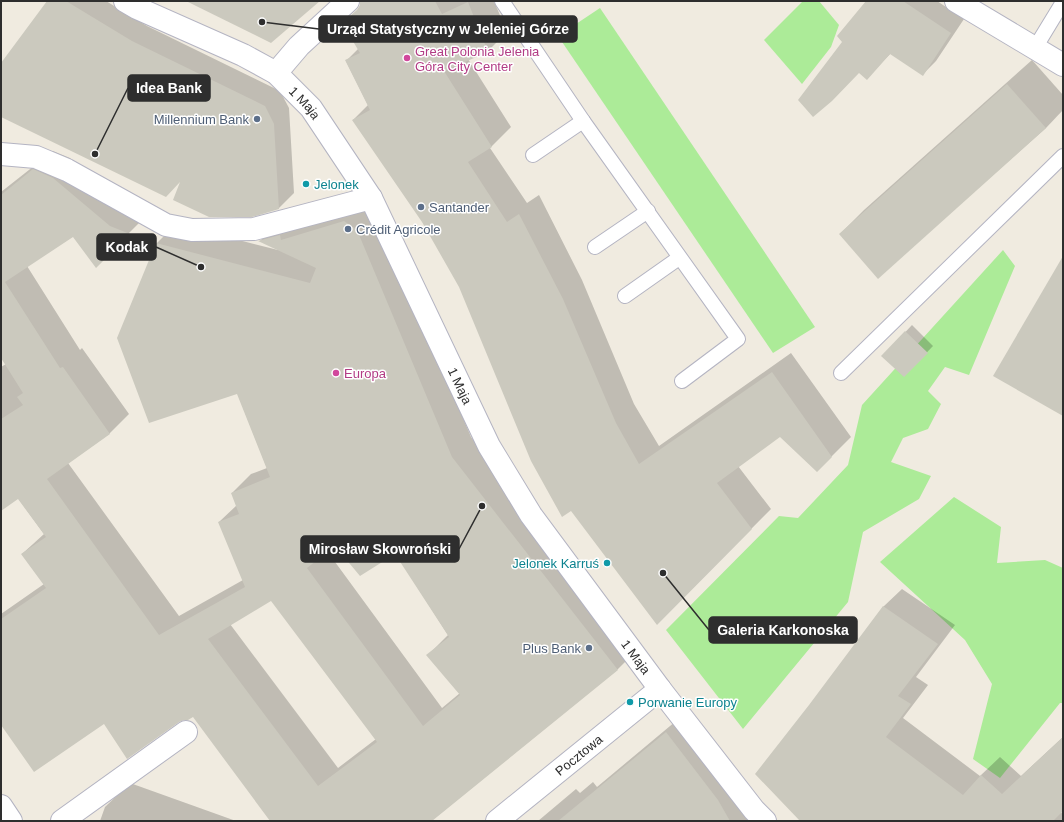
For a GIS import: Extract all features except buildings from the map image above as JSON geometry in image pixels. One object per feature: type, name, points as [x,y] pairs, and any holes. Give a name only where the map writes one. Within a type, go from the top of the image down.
[{"type":"street","points":[[956,1],[1063,65]]},
{"type":"street","name":"1 Maja","points":[[136,4],[243,55],[276,73],[310,108],[371,198],[489,446],[531,515],[660,688],[760,817]]},
{"type":"street","points":[[276,73],[299,46],[341,7]]},
{"type":"street","points":[[1,154],[36,157],[68,170],[166,225],[192,230],[254,229],[371,198]]},
{"type":"street","name":"Pocztowa","points":[[497,821],[660,688]]},
{"type":"street","points":[[62,821],[186,732]]},
{"type":"street","points":[[1,806],[11,821]]},
{"type":"lane","points":[[502,1],[583,121],[648,210],[679,258],[738,339],[682,381]]},
{"type":"lane","points":[[1035,48],[1063,2]]},
{"type":"lane","points":[[533,155],[583,121]]},
{"type":"lane","points":[[841,373],[1063,156]]},
{"type":"lane","points":[[596,247],[648,210]]},
{"type":"lane","points":[[625,296],[679,258]]},
{"type":"green space","points":[[803,1],[819,1],[839,25],[831,47],[802,84],[764,40]]},
{"type":"green space","points":[[600,8],[815,327],[773,353],[558,36]]},
{"type":"green space","points":[[1003,250],[1015,266],[969,375],[945,367],[928,391],[941,404],[928,429],[903,438],[891,462],[931,476],[919,499],[863,532],[848,602],[743,729],[666,630],[779,516],[798,518],[848,465],[862,405]]},
{"type":"green space","points":[[954,497],[1001,527],[997,563],[1045,560],[1063,568],[1063,703],[1060,703],[1000,778],[973,759],[992,684],[965,640],[880,562]]},
{"type":"place","name":"Urząd Statystyczny w Jeleniej Górze","points":[[262,22]]},
{"type":"place","name":"Great Polonia Jelenia Góra City Center","points":[[407,58]]},
{"type":"place","name":"Millennium Bank","points":[[257,119]]},
{"type":"place","name":"Idea Bank","points":[[95,154]]},
{"type":"place","name":"Jelonek","points":[[306,184]]},
{"type":"place","name":"Santander","points":[[421,207]]},
{"type":"place","name":"Crédit Agricole","points":[[348,229]]},
{"type":"place","name":"Kodak","points":[[201,267]]},
{"type":"place","name":"Europa","points":[[336,373]]},
{"type":"place","name":"Mirosław Skowroński","points":[[482,506]]},
{"type":"place","name":"Jelonek Karruś","points":[[607,563]]},
{"type":"place","name":"Galeria Karkonoska","points":[[663,573]]},
{"type":"place","name":"Plus Bank","points":[[589,648]]},
{"type":"place","name":"Porwanie Europy","points":[[630,702]]}]
